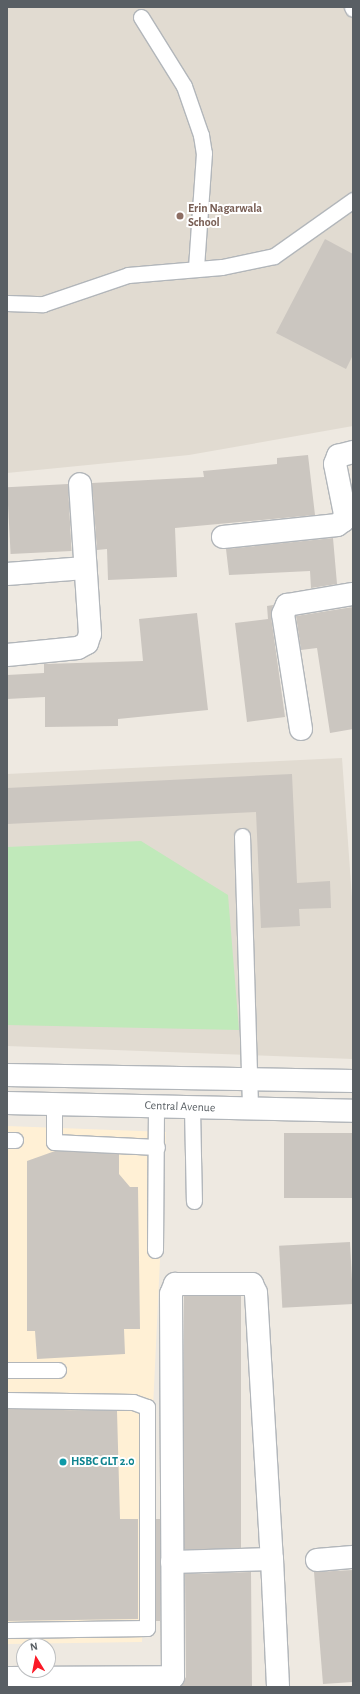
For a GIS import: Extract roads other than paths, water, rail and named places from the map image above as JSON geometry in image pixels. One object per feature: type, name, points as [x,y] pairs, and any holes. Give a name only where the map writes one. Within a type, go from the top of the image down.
[{"type":"street","points":[[223,537],[337,525],[343,521],[345,514],[336,464],[338,456],[353,452]]},
{"type":"street","points":[[7,654],[78,648],[87,643],[90,634],[80,484]]},
{"type":"street","points":[[7,574],[86,568]]},
{"type":"street","points":[[301,730],[284,614],[287,606],[353,594]]},
{"type":"street","points":[[7,1075],[353,1081]]},
{"type":"street","name":"Central Avenue","points":[[7,1103],[353,1111]]},
{"type":"street","points":[[12,1681],[173,1682],[171,1294],[175,1284],[252,1284],[256,1294],[278,1687]]},
{"type":"street","points":[[317,1560],[353,1557]]},
{"type":"street","points":[[172,1562],[272,1559]]},
{"type":"lane","points":[[140,17],[184,86],[201,135],[204,153],[196,268]]},
{"type":"lane","points":[[7,303],[43,304],[128,275],[196,268],[274,256],[350,208]]},
{"type":"lane","points":[[242,836],[250,1109]]},
{"type":"lane","points":[[54,1104],[54,1142],[157,1147]]},
{"type":"lane","points":[[156,1106],[156,1250]]},
{"type":"lane","points":[[192,1108],[194,1201]]},
{"type":"lane","points":[[7,1370],[58,1370]]},
{"type":"lane","points":[[7,1400],[133,1402],[147,1407],[147,1628],[7,1630]]},
{"type":"place","name":"Erin Nagarwala School","points":[[180,216]]},
{"type":"place","name":"HSBC GLT 2.0","points":[[63,1462]]}]
